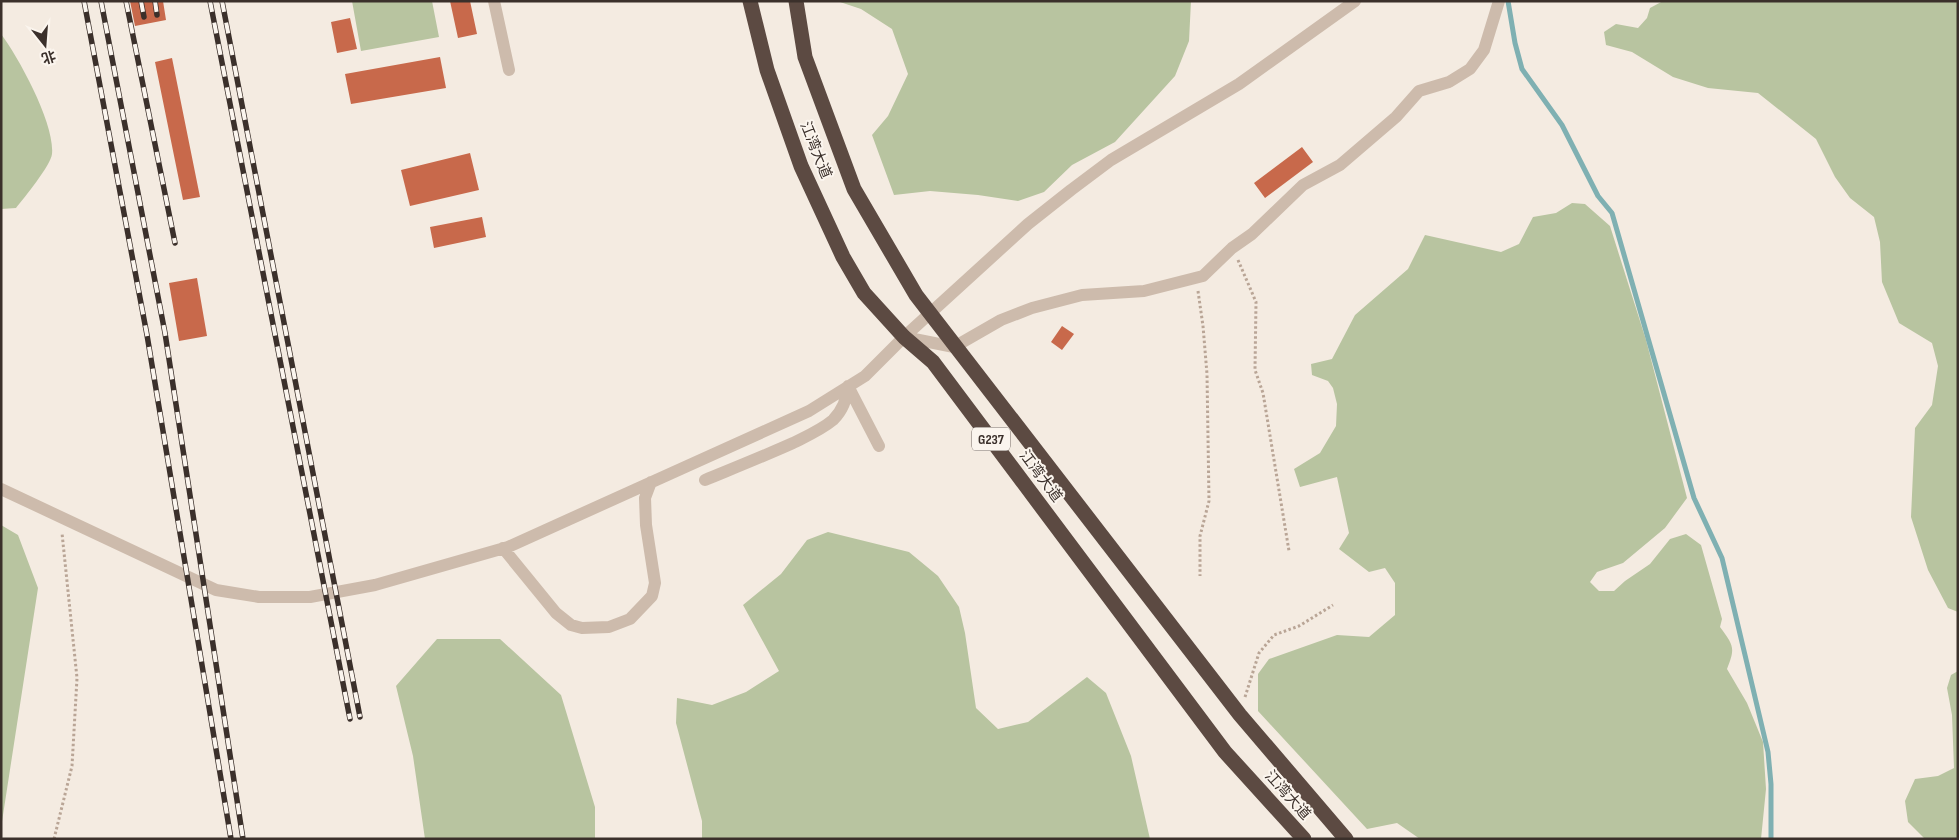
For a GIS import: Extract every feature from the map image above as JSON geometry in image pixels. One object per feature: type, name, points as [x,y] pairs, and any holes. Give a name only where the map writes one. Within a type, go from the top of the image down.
[{"type":"highway","name":"江湾大道","points":[[750,1],[767,70],[802,166],[843,257],[864,293],[904,337],[933,362],[1225,752],[1304,839]]},
{"type":"highway","name":"江湾大道","points":[[796,1],[805,57],[854,189],[916,294],[954,346],[1240,714],[1346,839]]},
{"type":"street","points":[[494,1],[510,70]]},
{"type":"street","points":[[1,489],[216,590],[259,597],[310,597],[375,585],[503,548],[810,411],[865,376],[904,337],[1028,224],[1111,160],[1239,84],[1355,1]]},
{"type":"street","points":[[904,337],[954,346],[1001,320],[1032,308],[1082,295],[1144,292],[1203,276],[1232,248],[1252,234],[1304,185],[1340,166],[1396,117],[1419,91],[1449,82],[1470,69],[1484,50],[1499,1]]},
{"type":"street","points":[[848,386],[879,446]]},
{"type":"street","points":[[705,480],[761,458],[819,430],[833,419],[843,406],[848,386]]},
{"type":"street","points":[[503,548],[556,613],[571,625],[582,628],[609,627],[630,619],[652,596],[655,583],[646,525],[645,498],[651,482]]},
{"type":"path","points":[[1232,248],[1256,302],[1255,370],[1263,393],[1289,551]]},
{"type":"path","points":[[1196,278],[1206,364],[1209,483],[1209,501],[1200,536],[1200,576]]},
{"type":"path","points":[[54,839],[72,766],[77,678],[61,518]]},
{"type":"path","points":[[1240,714],[1258,653],[1274,635],[1299,626],[1333,605]]},
{"type":"green space","points":[[352,1],[432,1],[439,37],[361,51]]},
{"type":"green space","points":[[837,1],[1191,1],[1189,41],[1175,76],[1115,142],[1072,165],[1044,192],[1018,201],[930,191],[894,195],[872,135],[888,116],[908,74],[892,29],[861,9]]},
{"type":"green space","points":[[1663,1],[1958,1],[1958,612],[1948,608],[1928,570],[1911,517],[1915,428],[1932,405],[1938,366],[1932,343],[1899,323],[1882,282],[1880,242],[1874,217],[1850,198],[1835,177],[1816,139],[1758,93],[1708,88],[1673,77],[1632,52],[1606,45],[1604,32],[1616,24],[1638,28],[1647,18],[1650,8]]},
{"type":"green space","points":[[1,34],[26,75],[42,109],[48,126],[52,154],[42,173],[16,208],[1,209]]},
{"type":"green space","points":[[1572,203],[1585,204],[1610,226],[1646,340],[1687,498],[1665,528],[1623,563],[1597,572],[1590,582],[1599,591],[1614,591],[1650,564],[1670,539],[1686,534],[1701,545],[1722,619],[1720,627],[1732,646],[1732,656],[1727,669],[1747,703],[1763,742],[1766,789],[1761,839],[1420,839],[1397,823],[1367,829],[1258,711],[1258,674],[1269,659],[1337,635],[1369,637],[1395,615],[1395,583],[1385,568],[1369,572],[1339,549],[1349,533],[1337,477],[1300,487],[1294,469],[1320,453],[1336,426],[1337,404],[1333,388],[1328,381],[1312,375],[1311,364],[1332,359],[1355,315],[1408,269],[1425,235],[1501,252],[1519,244],[1533,217],[1556,213]]},
{"type":"green space","points":[[1,525],[18,535],[38,588],[1,828]]},
{"type":"green space","points":[[828,532],[909,552],[938,576],[959,607],[965,633],[976,708],[998,729],[1028,722],[1087,677],[1106,693],[1131,756],[1150,839],[702,839],[702,821],[676,723],[677,698],[712,705],[746,692],[779,671],[743,605],[781,574],[807,540]]},
{"type":"green space","points":[[437,639],[500,639],[561,695],[595,807],[595,839],[425,839],[413,756],[396,686]]},
{"type":"green space","points":[[1958,671],[1958,839],[1925,839],[1908,822],[1905,801],[1915,779],[1938,776],[1954,768],[1952,715],[1947,688],[1951,675]]},
{"type":"building","points":[[130,1],[163,1],[166,20],[135,26]]},
{"type":"building","points":[[450,1],[470,1],[477,34],[458,38]]},
{"type":"building","points":[[350,18],[357,49],[337,53],[331,22]]},
{"type":"building","points":[[440,57],[446,88],[351,104],[345,74]]},
{"type":"building","points":[[172,58],[200,197],[183,200],[155,62]]},
{"type":"building","points":[[1302,147],[1313,162],[1265,198],[1254,183]]},
{"type":"building","points":[[470,153],[479,190],[410,206],[401,170]]},
{"type":"building","points":[[482,217],[486,237],[434,248],[430,227]]},
{"type":"building","points":[[197,278],[207,336],[179,341],[169,283]]},
{"type":"building","points":[[1062,326],[1074,334],[1062,350],[1051,342]]},
{"type":"waterway","points":[[1508,1],[1515,43],[1522,69],[1562,125],[1598,196],[1612,213],[1694,498],[1722,558],[1768,752],[1771,784],[1771,839]]},
{"type":"railway","points":[[84,1],[147,335],[231,839]]},
{"type":"railway","points":[[101,1],[165,333],[243,839]]},
{"type":"railway","points":[[126,1],[175,243]]},
{"type":"railway","points":[[141,1],[144,17]]},
{"type":"railway","points":[[155,1],[157,15]]},
{"type":"railway","points":[[210,1],[350,719]]},
{"type":"railway","points":[[222,1],[360,717]]}]
